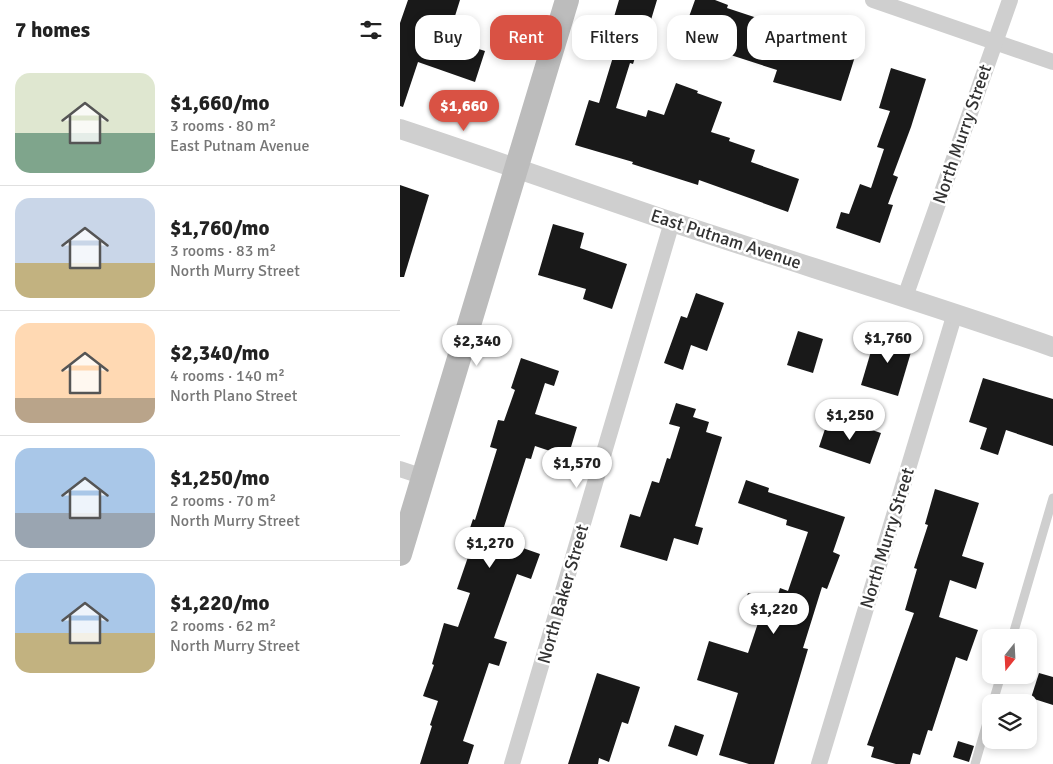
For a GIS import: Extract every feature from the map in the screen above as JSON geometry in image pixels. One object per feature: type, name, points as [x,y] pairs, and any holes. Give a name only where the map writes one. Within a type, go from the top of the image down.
[{"type":"main road","points":[[400,554],[567,0]]},
{"type":"street","points":[[873,0],[1053,62]]},
{"type":"street","name":"North Murry Street","points":[[905,297],[1010,0]]},
{"type":"street","name":"East Putnam Avenue","points":[[400,129],[672,222],[955,313],[1053,347]]},
{"type":"street","name":"North Baker Street","points":[[512,764],[672,222]]},
{"type":"street","name":"North Murry Street","points":[[819,764],[955,313]]},
{"type":"street","points":[[400,469],[424,477]]},
{"type":"lane","points":[[1015,629],[1053,498]]},
{"type":"lane","points":[[975,764],[982,740]]},
{"type":"building","points":[[408,0],[460,0],[455,15],[415,15],[415,60],[480,60],[480,49],[485,51],[475,82],[418,62],[403,107],[400,106],[400,23]]},
{"type":"building","points":[[619,0],[657,0],[652,15],[615,15]]},
{"type":"building","points":[[695,0],[715,0],[728,5],[727,8],[748,15],[747,60],[854,60],[841,101],[773,82],[777,70],[737,57],[737,15],[690,15]]},
{"type":"building","points":[[612,60],[634,60],[633,64],[630,63],[616,108],[646,117],[648,110],[664,115],[676,83],[722,102],[711,132],[730,138],[729,141],[755,150],[751,162],[799,179],[788,212],[699,180],[698,185],[632,164],[633,162],[575,145],[589,100],[599,103]]},
{"type":"building","points":[[891,68],[926,79],[893,175],[898,177],[888,204],[893,205],[880,243],[836,228],[841,212],[849,214],[860,184],[871,188],[884,149],[877,147],[890,111],[879,108]]},
{"type":"building","points":[[400,185],[429,195],[404,277],[400,277]]},
{"type":"building","points":[[553,224],[584,233],[580,248],[627,264],[612,309],[583,299],[586,289],[538,275]]},
{"type":"building","points":[[696,293],[724,303],[707,351],[691,345],[683,370],[664,363],[681,316],[687,318]]},
{"type":"building","points":[[798,331],[823,339],[813,373],[787,365]]},
{"type":"building","points":[[877,331],[914,342],[898,396],[861,385]]},
{"type":"building","points":[[521,358],[559,371],[554,386],[545,383],[535,414],[577,427],[568,457],[535,446],[531,459],[526,458],[503,530],[524,537],[520,547],[540,554],[531,579],[517,574],[494,638],[507,642],[499,666],[489,663],[463,741],[474,745],[468,764],[420,764],[438,701],[423,696],[434,665],[432,664],[444,623],[458,627],[470,593],[457,589],[468,557],[461,555],[473,519],[475,520],[497,449],[490,447],[498,420],[504,421],[515,390],[511,388]]},
{"type":"building","points":[[983,378],[1053,399],[1053,446],[1006,430],[998,455],[980,449],[987,428],[969,422]]},
{"type":"building","points":[[676,403],[696,409],[693,417],[709,422],[706,432],[722,437],[695,526],[703,528],[698,545],[674,538],[667,561],[620,547],[630,514],[640,517],[652,481],[659,483],[667,458],[670,459],[680,427],[669,424]]},
{"type":"building","points":[[828,420],[859,430],[860,426],[881,433],[870,464],[819,447]]},
{"type":"building","points":[[746,480],[769,488],[768,492],[845,517],[833,552],[840,555],[827,589],[822,587],[803,648],[808,649],[774,764],[749,764],[719,755],[738,693],[697,680],[709,641],[748,653],[759,620],[751,617],[753,613],[742,610],[748,593],[776,601],[780,588],[788,591],[808,532],[786,525],[787,520],[738,503]]},
{"type":"building","points":[[935,489],[979,503],[962,556],[984,563],[976,589],[950,580],[939,617],[978,630],[967,661],[956,657],[932,731],[928,730],[920,755],[913,753],[910,764],[896,764],[871,757],[874,747],[867,745],[914,613],[905,610],[917,569],[914,568],[928,525],[925,524]]},
{"type":"building","points":[[597,673],[640,687],[628,724],[622,722],[609,762],[599,758],[598,764],[568,764]]},
{"type":"building","points":[[1039,673],[1053,677],[1053,705],[1037,700],[1037,694],[1032,694],[1035,684],[1038,684]]},
{"type":"building","points":[[675,725],[704,735],[697,756],[668,746]]},
{"type":"building","points":[[958,741],[974,746],[969,762],[953,757]]}]
